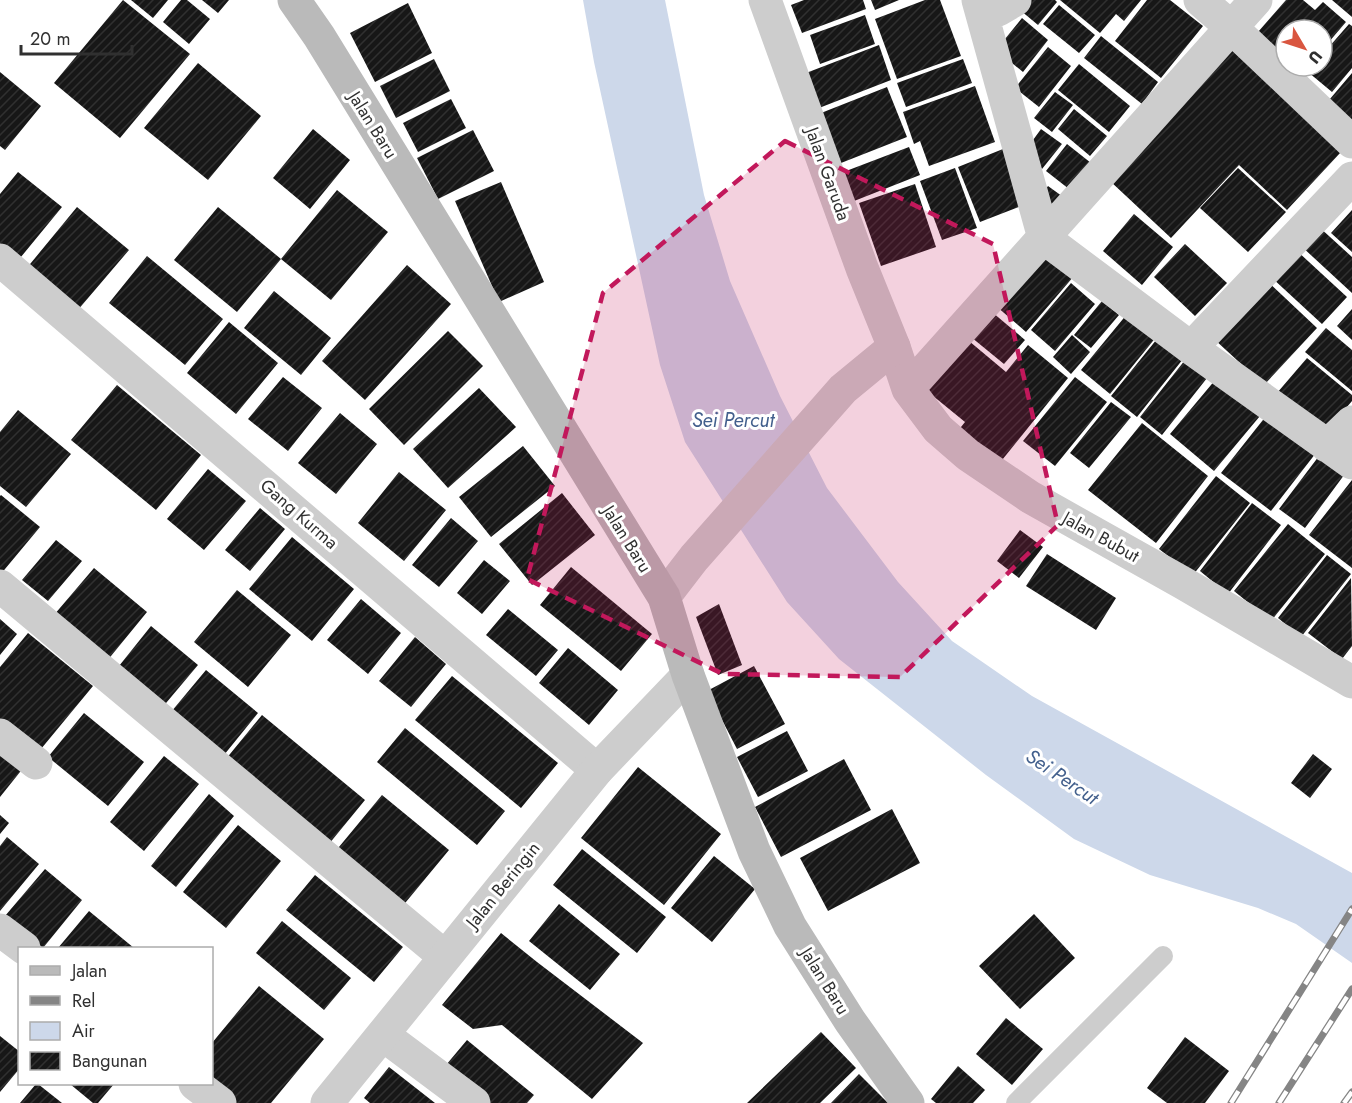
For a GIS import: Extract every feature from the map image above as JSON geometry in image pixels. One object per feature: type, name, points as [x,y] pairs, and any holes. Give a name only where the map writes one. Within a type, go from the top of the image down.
[{"type":"main road","name":"Jalan Baru","points":[[294,0],[319,36],[664,597],[688,675],[754,851],[790,926],[850,1021],[908,1103]]},
{"type":"street","name":"Jalan Garuda","points":[[765,0],[862,268],[894,347]]},
{"type":"street","points":[[979,5],[998,10],[1015,0]]},
{"type":"street","points":[[1200,0],[1352,142]]},
{"type":"street","points":[[908,389],[1256,0]]},
{"type":"street","points":[[979,5],[1044,238],[1191,348],[1340,454],[1352,422]]},
{"type":"street","points":[[1191,348],[1352,178]]},
{"type":"street","name":"Gang Kurma","points":[[0,260],[597,770]]},
{"type":"street","points":[[664,597],[694,558],[843,389],[894,347]]},
{"type":"street","name":"Jalan Bubut","points":[[894,347],[908,389],[938,429],[998,478],[1352,682]]},
{"type":"street","points":[[0,586],[444,956]]},
{"type":"street","name":"Jalan Beringin","points":[[327,1103],[597,770],[688,675]]},
{"type":"street","points":[[0,735],[36,763]]},
{"type":"street","points":[[0,930],[23,947]]},
{"type":"street","points":[[383,1035],[474,1103]]},
{"type":"street","points":[[198,1085],[220,1103]]},
{"type":"lane","points":[[1016,1103],[1163,956]]},
{"type":"highlighted area","points":[[785,141],[993,244],[1058,525],[900,677],[723,674],[527,579],[603,293]]},
{"type":"water","name":"Sei Percut","points":[[583,0],[665,0],[704,195],[730,281],[780,396],[827,488],[898,582],[952,641],[1032,696],[1352,873],[1352,963],[1296,924],[1258,908],[1150,875],[1074,839],[986,775],[839,659],[787,602],[685,442],[660,365],[594,62]]},
{"type":"building","points":[[123,0],[190,54],[120,138],[54,83]]},
{"type":"building","points":[[131,0],[168,0],[153,18]]},
{"type":"building","points":[[181,0],[187,0],[210,19],[189,44],[163,22]]},
{"type":"building","points":[[202,0],[229,0],[218,13]]},
{"type":"building","points":[[804,0],[863,0],[866,9],[802,33],[791,5]]},
{"type":"building","points":[[871,0],[899,0],[875,10]]},
{"type":"building","points":[[925,0],[940,0],[961,56],[897,79],[875,19]]},
{"type":"building","points":[[1028,0],[1055,0],[1057,2],[1038,25],[1020,10]]},
{"type":"building","points":[[1060,0],[1141,0],[1124,21],[1116,14],[1100,33]]},
{"type":"building","points":[[1147,0],[1170,0],[1203,26],[1161,78],[1115,41]]},
{"type":"building","points":[[1286,0],[1303,0],[1315,10],[1323,2],[1346,22],[1334,36],[1334,18],[1274,18],[1274,46],[1258,32]]},
{"type":"building","points":[[1332,0],[1352,0],[1352,17]]},
{"type":"building","points":[[408,3],[432,53],[375,82],[350,33]]},
{"type":"building","points":[[1059,5],[1095,35],[1079,53],[1043,24]]},
{"type":"building","points":[[865,15],[875,44],[820,64],[810,35]]},
{"type":"building","points":[[1022,18],[1048,40],[1023,72],[996,50]]},
{"type":"building","points":[[1349,24],[1352,26],[1352,68],[1332,92],[1315,78],[1334,78],[1334,41]]},
{"type":"building","points":[[1101,36],[1158,82],[1142,104],[1084,58]]},
{"type":"building","points":[[879,45],[891,80],[819,108],[806,73]]},
{"type":"building","points":[[1048,47],[1071,66],[1039,107],[1015,88]]},
{"type":"building","points":[[1232,50],[1341,152],[1287,210],[1239,165],[1171,238],[1110,181]]},
{"type":"building","points":[[434,59],[450,91],[396,118],[380,86]]},
{"type":"building","points":[[963,59],[972,83],[906,107],[897,83]]},
{"type":"building","points":[[198,63],[261,116],[208,180],[144,128]]},
{"type":"building","points":[[1079,64],[1130,106],[1109,132],[1058,90]]},
{"type":"building","points":[[0,72],[41,106],[5,150],[0,146]]},
{"type":"building","points":[[1352,73],[1352,119],[1347,125],[1324,106]]},
{"type":"building","points":[[975,86],[995,142],[929,166],[920,141],[914,144],[903,112]]},
{"type":"building","points":[[887,87],[907,137],[841,163],[821,113]]},
{"type":"building","points":[[1055,92],[1073,105],[1052,132],[1034,118]]},
{"type":"building","points":[[451,99],[466,128],[418,152],[403,123]]},
{"type":"building","points":[[1074,109],[1107,136],[1090,156],[1058,129]]},
{"type":"building","points":[[313,129],[350,160],[310,209],[273,178]]},
{"type":"building","points":[[1041,129],[1062,144],[1042,169],[1023,154]]},
{"type":"building","points":[[473,130],[494,171],[438,199],[417,158]]},
{"type":"building","points":[[1067,144],[1091,163],[1069,189],[1046,171]]},
{"type":"building","points":[[909,147],[920,175],[844,205],[833,176]]},
{"type":"building","points":[[1003,149],[1024,205],[980,222],[958,167]]},
{"type":"building","points":[[955,168],[977,228],[942,240],[920,181]]},
{"type":"building","points":[[1238,168],[1286,212],[1248,252],[1200,208]]},
{"type":"building","points":[[18,172],[62,207],[16,263],[0,250],[0,194]]},
{"type":"building","points":[[501,182],[544,282],[499,302],[455,201]]},
{"type":"building","points":[[915,184],[936,247],[881,266],[859,203]]},
{"type":"building","points":[[1048,186],[1066,199],[1054,215],[1036,202]]},
{"type":"building","points":[[337,190],[388,232],[331,300],[281,259]]},
{"type":"building","points":[[77,207],[129,250],[77,311],[26,269]]},
{"type":"building","points":[[218,207],[281,259],[237,312],[174,260]]},
{"type":"building","points":[[1352,210],[1352,252],[1331,233]]},
{"type":"building","points":[[1134,214],[1173,247],[1142,285],[1103,251]]},
{"type":"building","points":[[1318,226],[1352,257],[1352,293],[1300,245]]},
{"type":"building","points":[[1185,244],[1227,283],[1195,316],[1154,277]]},
{"type":"building","points":[[1044,250],[1074,276],[1026,332],[996,306]]},
{"type":"building","points":[[1296,250],[1347,297],[1322,324],[1271,277]]},
{"type":"building","points":[[147,256],[223,319],[185,365],[109,303]]},
{"type":"building","points":[[407,265],[451,304],[365,400],[322,361]]},
{"type":"building","points":[[1267,281],[1317,328],[1264,385],[1214,339]]},
{"type":"building","points":[[1071,283],[1095,304],[1055,351],[1031,330]]},
{"type":"building","points":[[274,291],[331,338],[301,375],[244,328]]},
{"type":"building","points":[[1102,301],[1119,315],[1091,348],[1074,335]]},
{"type":"building","points":[[1132,308],[1161,331],[1110,394],[1081,370]]},
{"type":"building","points":[[1352,309],[1352,340],[1337,326]]},
{"type":"building","points":[[992,312],[1025,340],[1004,364],[971,337]]},
{"type":"building","points":[[229,322],[278,363],[236,414],[187,373]]},
{"type":"building","points":[[1326,328],[1352,350],[1352,391],[1305,352]]},
{"type":"building","points":[[448,331],[483,366],[404,445],[369,409]]},
{"type":"building","points":[[1161,334],[1187,354],[1137,417],[1111,396]]},
{"type":"building","points":[[1072,335],[1090,352],[1071,374],[1053,357]]},
{"type":"building","points":[[969,341],[1006,372],[1028,345],[1068,378],[998,465],[957,432],[965,422],[927,391]]},
{"type":"building","points":[[1189,355],[1211,373],[1162,435],[1140,417]]},
{"type":"building","points":[[1307,358],[1352,395],[1352,401],[1325,433],[1277,393]]},
{"type":"building","points":[[1221,373],[1265,410],[1214,471],[1170,434]]},
{"type":"building","points":[[283,377],[322,408],[288,451],[248,419]]},
{"type":"building","points":[[1075,377],[1107,402],[1055,466],[1023,441]]},
{"type":"building","points":[[117,385],[201,455],[156,510],[71,440]]},
{"type":"building","points":[[479,388],[516,427],[448,488],[413,449]]},
{"type":"building","points":[[1111,402],[1131,417],[1089,468],[1070,453]]},
{"type":"building","points":[[18,410],[71,454],[26,507],[0,486],[0,432]]},
{"type":"building","points":[[1270,411],[1319,449],[1271,511],[1221,473]]},
{"type":"building","points":[[340,413],[377,444],[336,494],[298,463]]},
{"type":"building","points":[[1142,423],[1208,476],[1156,543],[1088,490]]},
{"type":"building","points":[[523,446],[555,486],[491,537],[459,497]]},
{"type":"building","points":[[1325,448],[1350,467],[1305,528],[1279,509]]},
{"type":"building","points":[[208,469],[246,501],[204,550],[167,519]]},
{"type":"building","points":[[399,472],[446,510],[404,561],[358,523]]},
{"type":"building","points":[[1216,476],[1250,503],[1193,575],[1159,549]]},
{"type":"building","points":[[1352,480],[1352,568],[1309,535]]},
{"type":"building","points":[[562,493],[595,535],[532,585],[499,544]]},
{"type":"building","points":[[0,496],[40,527],[0,575]]},
{"type":"building","points":[[1252,503],[1281,525],[1228,594],[1200,571]]},
{"type":"building","points":[[260,508],[285,529],[250,571],[225,550]]},
{"type":"building","points":[[451,518],[478,541],[439,587],[412,565]]},
{"type":"building","points":[[1288,524],[1325,554],[1271,621],[1234,591]]},
{"type":"building","points":[[1020,530],[1043,547],[1019,578],[997,561]]},
{"type":"building","points":[[292,537],[354,589],[312,641],[249,589]]},
{"type":"building","points":[[56,540],[82,561],[48,601],[22,580]]},
{"type":"building","points":[[1047,554],[1116,598],[1096,630],[1026,586]]},
{"type":"building","points":[[1327,555],[1351,574],[1301,637],[1278,618]]},
{"type":"building","points":[[484,560],[510,581],[482,614],[457,593]]},
{"type":"building","points":[[571,567],[652,634],[621,671],[540,605]]},
{"type":"building","points":[[94,568],[147,612],[102,667],[48,622]]},
{"type":"building","points":[[1351,578],[1352,646],[1342,659],[1308,633]]},
{"type":"building","points":[[237,590],[291,635],[248,687],[194,642]]},
{"type":"building","points":[[361,599],[401,633],[368,674],[327,640]]},
{"type":"building","points":[[719,604],[742,665],[718,675],[696,617]]},
{"type":"building","points":[[508,609],[558,650],[536,676],[486,635]]},
{"type":"building","points":[[0,619],[17,634],[0,655]]},
{"type":"building","points":[[151,626],[198,665],[161,709],[115,671]]},
{"type":"building","points":[[28,633],[93,686],[36,755],[0,726],[0,667]]},
{"type":"building","points":[[415,637],[446,664],[411,707],[379,681]]},
{"type":"building","points":[[568,648],[618,690],[589,725],[539,683]]},
{"type":"building","points":[[754,666],[785,724],[737,749],[707,691]]},
{"type":"building","points":[[206,670],[258,713],[224,755],[171,712]]},
{"type":"building","points":[[452,676],[558,763],[521,808],[415,720]]},
{"type":"building","points":[[84,713],[144,762],[108,806],[48,757]]},
{"type":"building","points":[[262,715],[365,800],[324,850],[221,765]]},
{"type":"building","points":[[405,728],[505,811],[477,845],[377,762]]},
{"type":"building","points":[[787,731],[808,771],[758,797],[737,757]]},
{"type":"building","points":[[0,748],[24,767],[0,797]]},
{"type":"building","points":[[1313,754],[1332,769],[1310,798],[1291,783]]},
{"type":"building","points":[[164,756],[199,784],[144,851],[110,822]]},
{"type":"building","points":[[844,759],[871,810],[781,857],[755,807]]},
{"type":"building","points":[[638,767],[721,834],[664,905],[581,838]]},
{"type":"building","points":[[209,794],[234,816],[176,887],[151,866]]},
{"type":"building","points":[[382,795],[449,850],[401,908],[334,853]]},
{"type":"building","points":[[892,809],[920,863],[828,911],[800,858]]},
{"type":"building","points":[[0,815],[9,823],[0,834]]},
{"type":"building","points":[[238,825],[281,861],[226,928],[183,892]]},
{"type":"building","points":[[7,837],[39,864],[0,911],[0,846]]},
{"type":"building","points":[[582,849],[666,917],[637,953],[553,885]]},
{"type":"building","points":[[714,856],[755,889],[712,942],[671,908]]},
{"type":"building","points":[[45,869],[82,900],[44,947],[5,916]]},
{"type":"building","points":[[315,875],[403,947],[374,982],[286,910]]},
{"type":"building","points":[[559,904],[620,954],[590,990],[529,941]]},
{"type":"building","points":[[89,911],[133,947],[59,947]]},
{"type":"building","points":[[1034,914],[1075,958],[1020,1009],[979,966]]},
{"type":"building","points":[[282,921],[351,978],[324,1010],[256,953]]},
{"type":"building","points":[[501,933],[643,1043],[592,1099],[502,1025],[473,1029],[442,1005]]},
{"type":"building","points":[[259,986],[324,1039],[271,1103],[235,1103],[213,1085],[213,1042]]},
{"type":"building","points":[[1006,1018],[1043,1049],[1012,1085],[976,1054]]},
{"type":"building","points":[[821,1032],[856,1068],[820,1103],[747,1103]]},
{"type":"building","points":[[0,1036],[18,1050],[18,1070],[0,1092]]},
{"type":"building","points":[[1185,1037],[1229,1071],[1205,1103],[1167,1103],[1147,1088]]},
{"type":"building","points":[[467,1040],[534,1095],[527,1103],[480,1103],[441,1071]]},
{"type":"building","points":[[958,1066],[985,1090],[973,1103],[936,1103],[931,1099]]},
{"type":"building","points":[[389,1067],[435,1103],[370,1103],[364,1098]]},
{"type":"building","points":[[859,1074],[888,1103],[831,1103]]},
{"type":"building","points":[[35,1085],[39,1085],[62,1103],[20,1103]]},
{"type":"building","points":[[71,1085],[113,1085],[98,1103],[93,1103]]},
{"type":"railway","points":[[1231,1103],[1352,909]]},
{"type":"railway","points":[[1279,1103],[1352,989]]},
{"type":"railway","points":[[1344,1103],[1352,1092]]}]
